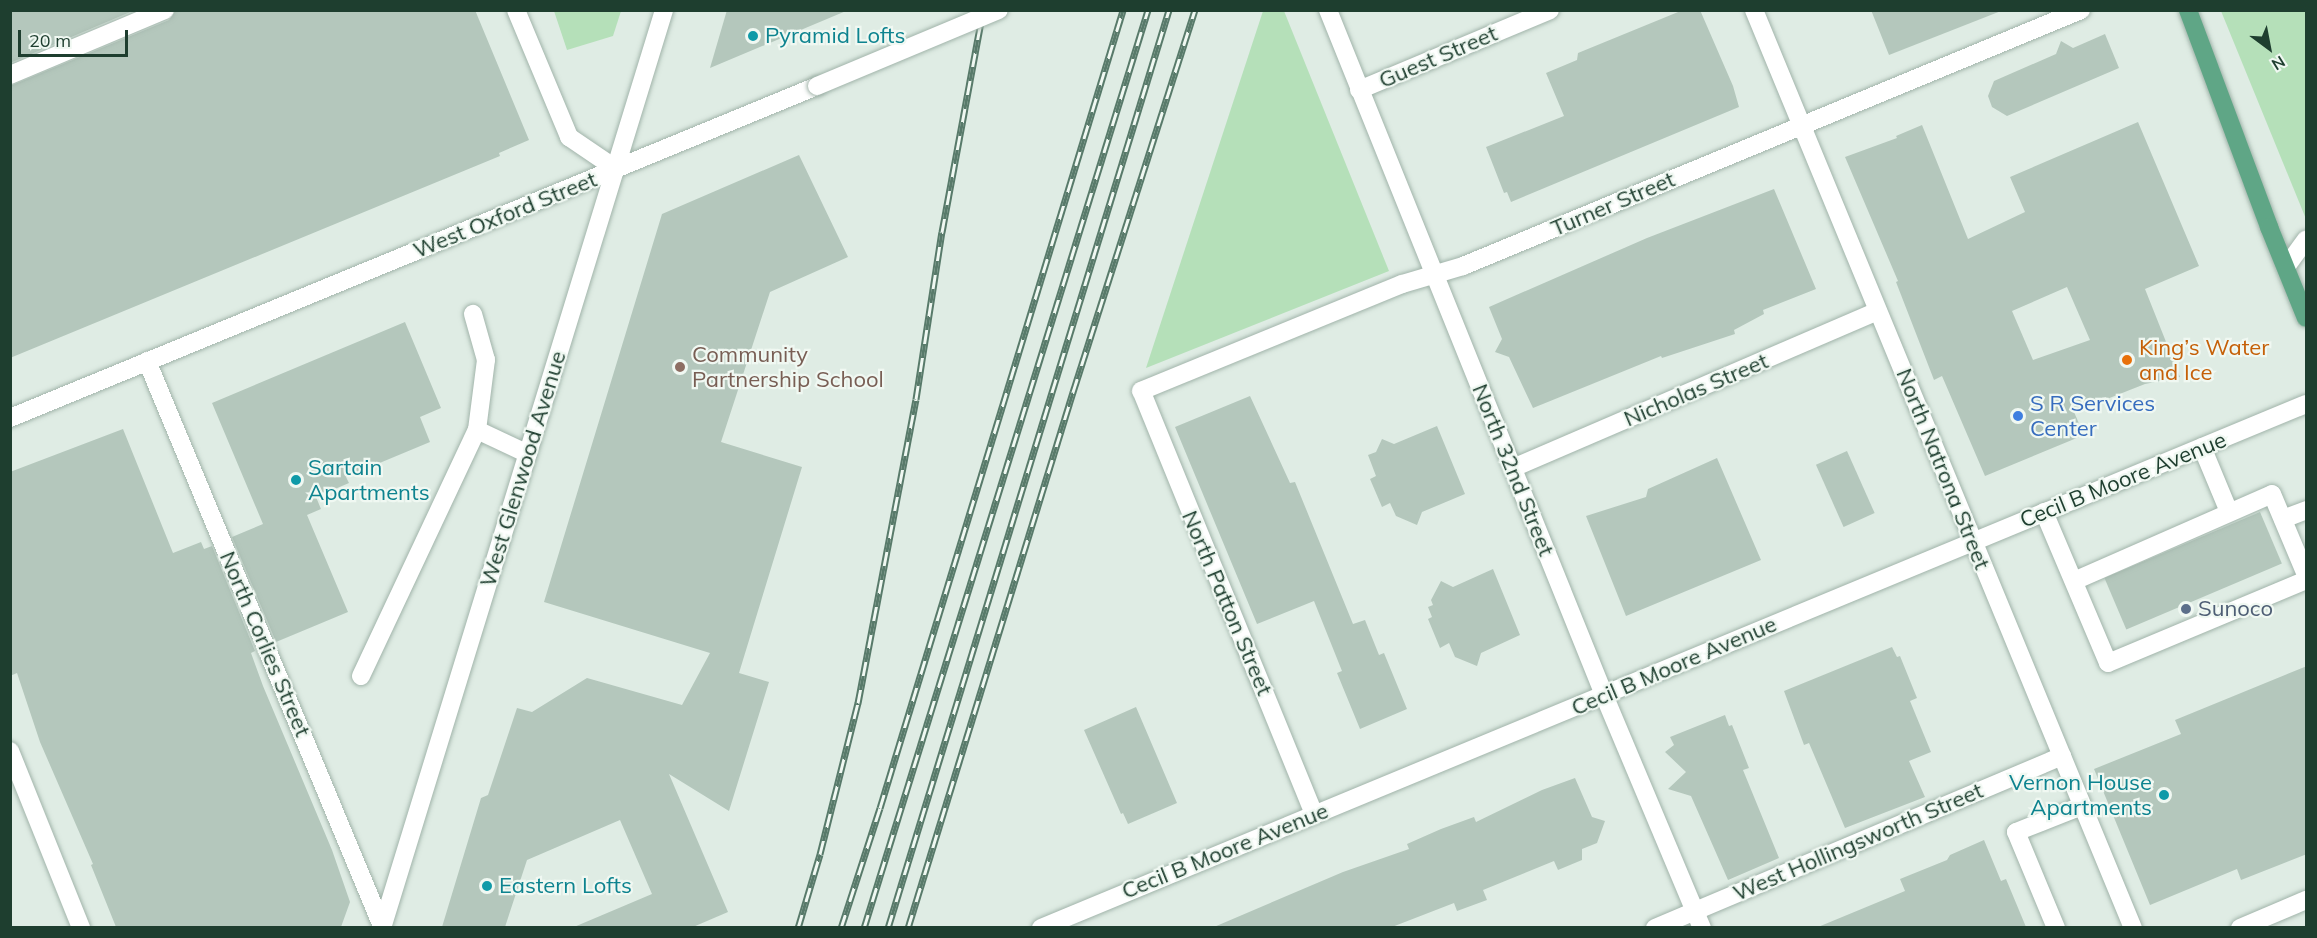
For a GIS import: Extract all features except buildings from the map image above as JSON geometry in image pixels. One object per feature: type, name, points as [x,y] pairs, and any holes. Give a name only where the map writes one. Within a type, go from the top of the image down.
[{"type":"main road","points":[[2187,10],[2307,318]]},
{"type":"street","points":[[10,75],[165,10]]},
{"type":"street","points":[[516,10],[569,137],[616,169]]},
{"type":"street","name":"West Glenwood Avenue","points":[[382,927],[664,10]]},
{"type":"street","name":"West Oxford Street","points":[[10,418],[999,10]]},
{"type":"street","name":"North 32nd Street","points":[[1328,10],[1604,695],[1699,919]]},
{"type":"street","name":"Guest Street","points":[[1359,90],[1550,10]]},
{"type":"street","name":"North Natrona Street","points":[[1754,10],[2133,927]]},
{"type":"street","name":"Turner Street","points":[[1141,391],[1402,284],[1464,266],[2081,10]]},
{"type":"street","points":[[2286,267],[2307,239]]},
{"type":"street","name":"Nicholas Street","points":[[1513,468],[1878,311]]},
{"type":"street","points":[[361,676],[477,430],[486,360],[473,314]]},
{"type":"street","name":"North Corlies Street","points":[[147,361],[382,927]]},
{"type":"street","name":"North Patton Street","points":[[1141,391],[1314,814]]},
{"type":"street","name":"Cecil B Moore Avenue","points":[[1041,927],[2307,404]]},
{"type":"street","points":[[477,430],[528,454]]},
{"type":"street","points":[[2202,447],[2229,512]]},
{"type":"street","points":[[2074,581],[2272,494],[2307,575]]},
{"type":"street","points":[[2283,519],[2307,510]]},
{"type":"street","points":[[2044,512],[2108,663],[2307,580]]},
{"type":"street","points":[[11,754],[81,927]]},
{"type":"street","name":"West Hollingsworth Street","points":[[1654,927],[1699,919],[2062,756]]},
{"type":"street","points":[[2056,927],[2016,832],[2082,806]]},
{"type":"street","points":[[2240,927],[2307,900]]},
{"type":"green space","points":[[554,10],[621,11],[613,36],[567,50]]},
{"type":"green space","points":[[1263,11],[1284,11],[1389,271],[1146,368]]},
{"type":"green space","points":[[2221,11],[2306,11],[2306,219]]},
{"type":"railway","points":[[798,928],[820,854],[858,703],[916,399],[942,232],[983,10]]},
{"type":"railway","points":[[841,928],[880,808],[1123,10]]},
{"type":"railway","points":[[864,928],[1148,10]]},
{"type":"railway","points":[[888,928],[1169,10]]},
{"type":"railway","points":[[908,928],[1073,392],[1195,10]]},
{"type":"place","name":"Pyramid Lofts","points":[[753,36]]},
{"type":"place","name":"King’s Water and Ice","points":[[2127,360]]},
{"type":"place","name":"Community Partnership School","points":[[680,367]]},
{"type":"place","name":"S R Services Center","points":[[2018,416]]},
{"type":"place","name":"Sartain Apartments","points":[[296,480]]},
{"type":"place","name":"Sunoco","points":[[2186,609]]},
{"type":"place","name":"Vernon House Apartments","points":[[2164,795]]},
{"type":"place","name":"Eastern Lofts","points":[[487,886]]}]
